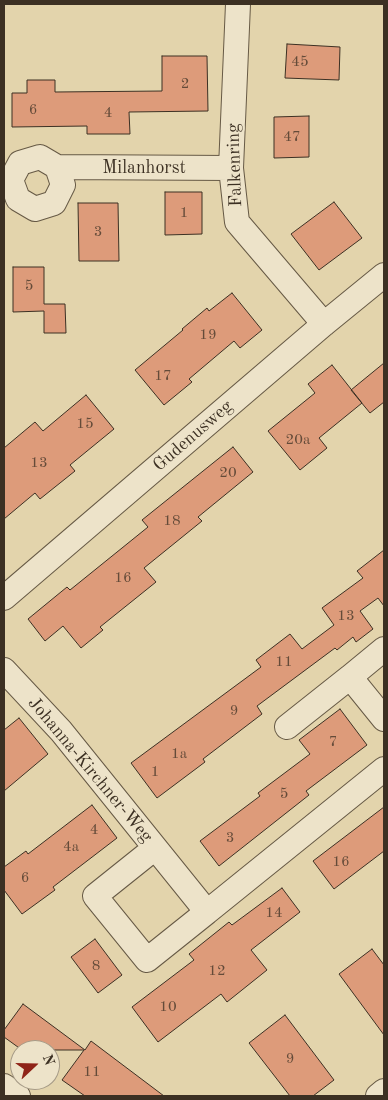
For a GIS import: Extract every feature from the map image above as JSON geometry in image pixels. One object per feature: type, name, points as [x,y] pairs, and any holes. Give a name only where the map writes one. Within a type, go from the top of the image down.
[{"type":"street","name":"Falkenring","points":[[238,4],[231,168],[238,222],[324,324]]},
{"type":"street","name":"Milanhorst","points":[[57,167],[231,168]]},
{"type":"street","name":"Gudenusweg","points":[[4,598],[324,324],[384,275]]},
{"type":"street","points":[[287,727],[384,648]]},
{"type":"street","name":"Johanna-Kirchner-Weg","points":[[4,670],[61,731],[206,912]]},
{"type":"street","points":[[350,677],[384,719]]},
{"type":"street","name":"Johanna-Kirchner-Weg","points":[[155,848],[95,896],[147,960],[384,769]]},
{"type":"street","points":[[4,1086],[18,1096]]},
{"type":"street","points":[[378,1096],[384,1091]]},
{"type":"building","points":[[287,44],[340,47],[339,80],[285,78]]},
{"type":"building","points":[[162,56],[207,56],[208,111],[129,112],[130,134],[87,134],[87,126],[12,127],[12,93],[27,93],[27,80],[55,80],[55,92],[162,91]]},
{"type":"building","points":[[309,116],[309,157],[274,158],[274,117]]},
{"type":"building","points":[[165,192],[202,192],[202,234],[165,235]]},
{"type":"building","points":[[334,202],[362,238],[319,270],[291,234]]},
{"type":"building","points":[[78,203],[118,203],[119,261],[79,261]]},
{"type":"building","points":[[13,267],[44,267],[44,304],[65,304],[66,333],[44,333],[44,311],[13,312]]},
{"type":"building","points":[[232,293],[262,330],[240,348],[234,341],[189,379],[192,382],[164,405],[135,370],[207,308],[209,311]]},
{"type":"building","points":[[384,363],[384,402],[370,413],[351,390]]},
{"type":"building","points":[[332,365],[362,403],[319,438],[327,448],[300,470],[268,431],[315,393],[308,384]]},
{"type":"building","points":[[86,395],[114,429],[70,465],[75,471],[40,499],[35,493],[4,519],[4,448],[35,422],[43,431]]},
{"type":"building","points":[[233,447],[253,472],[198,517],[202,521],[144,568],[156,582],[100,627],[103,630],[81,648],[63,626],[45,641],[28,619],[67,587],[70,590],[148,527],[142,520]]},
{"type":"building","points":[[384,550],[384,606],[378,598],[360,611],[373,629],[356,642],[353,637],[337,650],[335,648],[257,706],[262,714],[203,759],[205,762],[157,798],[131,763],[261,667],[256,660],[290,634],[302,649],[334,625],[322,608],[363,578],[357,571]]},
{"type":"building","points":[[340,709],[367,745],[306,791],[309,795],[219,866],[200,841],[260,796],[258,793],[310,754],[299,740]]},
{"type":"building","points":[[19,718],[48,754],[4,791],[4,730]]},
{"type":"building","points":[[92,805],[117,838],[53,887],[55,890],[22,914],[4,890],[4,867],[26,851],[28,854]]},
{"type":"building","points":[[384,807],[384,851],[334,889],[313,861]]},
{"type":"building","points":[[282,888],[300,912],[251,950],[267,970],[227,1002],[221,994],[158,1042],[132,1007],[194,960],[189,954],[229,922],[232,925]]},
{"type":"building","points":[[95,939],[122,975],[98,993],[71,957]]},
{"type":"building","points":[[372,949],[384,965],[384,1035],[339,974]]},
{"type":"building","points":[[23,1004],[85,1050],[91,1041],[164,1096],[85,1096],[62,1080],[84,1050],[60,1050],[60,1040],[10,1041],[4,1037],[4,1030]]},
{"type":"building","points":[[285,1015],[334,1080],[313,1096],[290,1096],[249,1043]]}]
